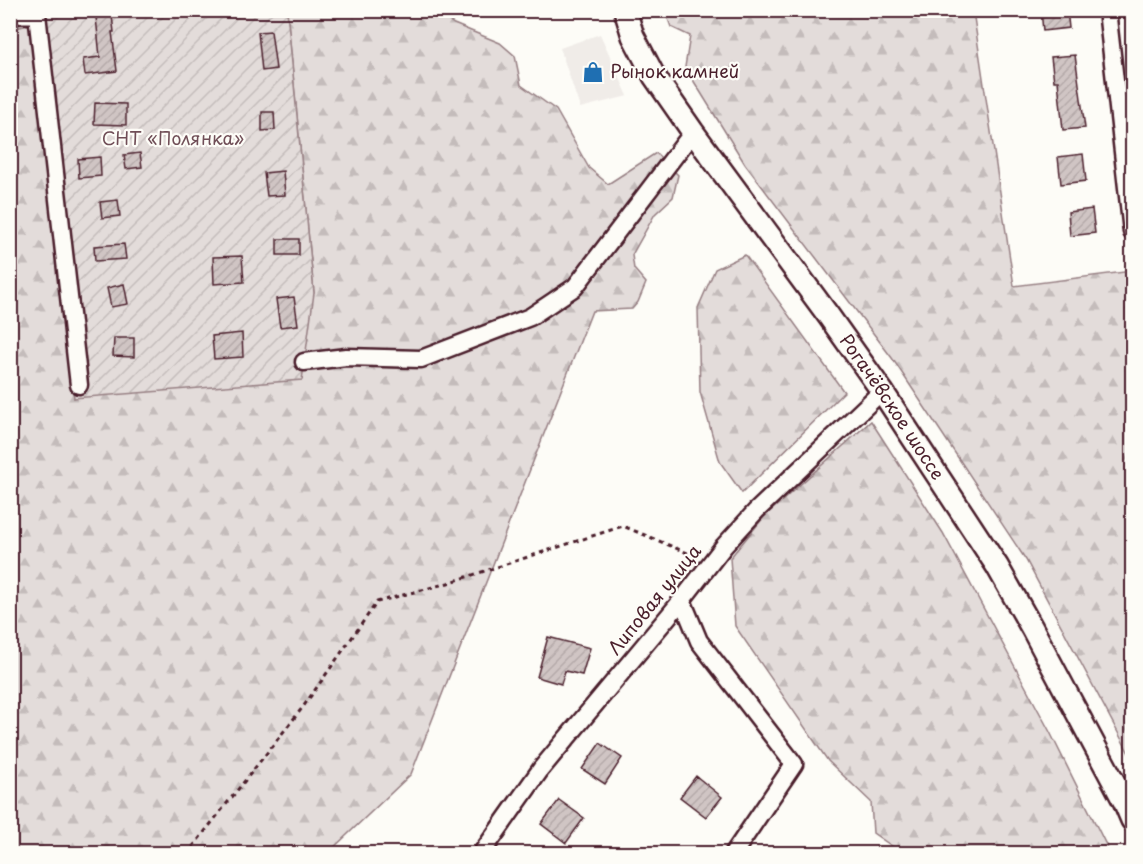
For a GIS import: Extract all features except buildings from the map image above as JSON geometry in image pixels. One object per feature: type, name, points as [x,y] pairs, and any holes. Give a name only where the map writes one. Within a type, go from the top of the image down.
[{"type":"main road","name":"Рогачёвское шоссе","points":[[625,10],[633,36],[646,62],[693,132],[882,391],[997,566],[1124,801],[1132,820]]},
{"type":"street","points":[[1107,10],[1132,232]]},
{"type":"street","points":[[10,15],[37,14],[79,385]]},
{"type":"street","points":[[304,362],[346,357],[421,359],[530,317],[575,287],[693,132]]},
{"type":"street","name":"Липовая улица","points":[[481,854],[542,770],[724,546],[756,511],[882,391]]},
{"type":"street","points":[[682,600],[699,641],[794,764],[733,854]]},
{"type":"path","points":[[187,854],[303,707],[377,602],[448,583],[623,526],[711,562]]},
{"type":"shaded area","name":"Рынок камней","points":[[600,34],[628,96],[580,108],[560,48]]},
{"type":"green space","points":[[433,10],[454,24],[500,43],[515,56],[521,85],[556,110],[589,168],[608,184],[656,153],[678,175],[673,197],[655,214],[632,255],[634,269],[646,283],[638,302],[632,309],[592,311],[411,774],[328,853],[11,854],[11,29],[33,23],[74,398],[314,293],[287,11]]},
{"type":"green space","name":"СНТ «Полянка»","points":[[11,11],[287,11],[314,293],[302,380],[74,398],[33,24],[11,29]]},
{"type":"green space","points":[[665,11],[973,11],[1014,286],[1132,271],[1132,759],[1026,560],[892,358],[745,164],[685,67],[690,36],[671,27]]},
{"type":"green space","points":[[745,255],[844,392],[742,493],[720,462],[700,392],[698,308],[715,269]]},
{"type":"green space","points":[[871,421],[943,533],[1050,732],[1110,853],[902,853],[873,833],[871,802],[828,761],[735,626],[730,558],[764,517]]},
{"type":"place","name":"Рынок камней","points":[[593,72]]}]
